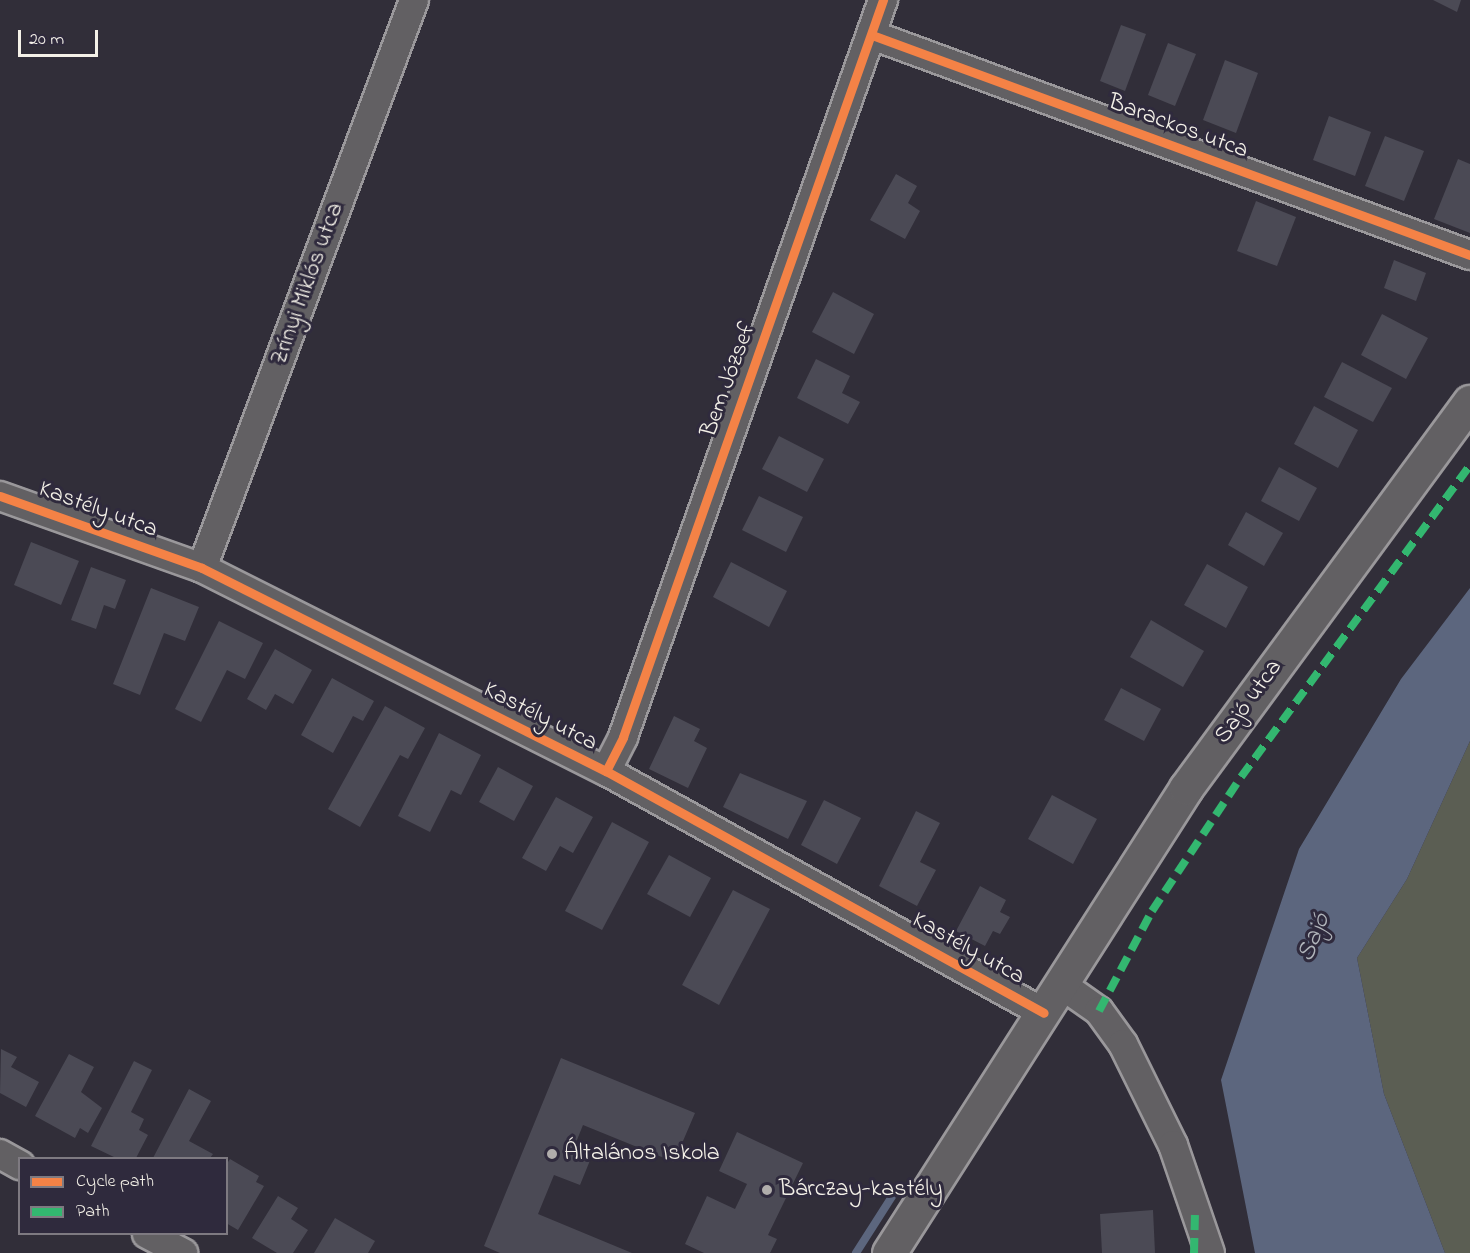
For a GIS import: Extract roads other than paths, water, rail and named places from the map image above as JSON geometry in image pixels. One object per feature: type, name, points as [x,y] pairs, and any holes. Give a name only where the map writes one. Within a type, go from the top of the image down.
[{"type":"main road","name":"Sajó utca","points":[[889,1253],[1044,1014],[1186,788],[1470,402]]},
{"type":"street","name":"Zrínyi Miklós utca","points":[[202,568],[414,0]]},
{"type":"street","name":"Bem József","points":[[606,771],[623,737],[883,0]]},
{"type":"street","name":"Barackos utca","points":[[872,35],[1470,255]]},
{"type":"street","name":"Kastély utca","points":[[0,495],[202,568],[606,771],[1044,1014]]},
{"type":"street","points":[[1062,985],[1099,1011],[1123,1044],[1173,1145],[1210,1253]]},
{"type":"street","points":[[0,1154],[18,1164]]},
{"type":"street","points":[[151,1235],[183,1253]]},
{"type":"water","name":"Sajó","points":[[1470,588],[1470,741],[1407,879],[1357,958],[1384,1094],[1445,1253],[1255,1253],[1221,1080],[1299,849],[1401,679]]},
{"type":"waterway","points":[[856,1253],[893,1195]]},
{"type":"place","name":"Általános Iskola","points":[[552,1154]]},
{"type":"place","name":"Bárczay-kastély","points":[[767,1190]]}]
